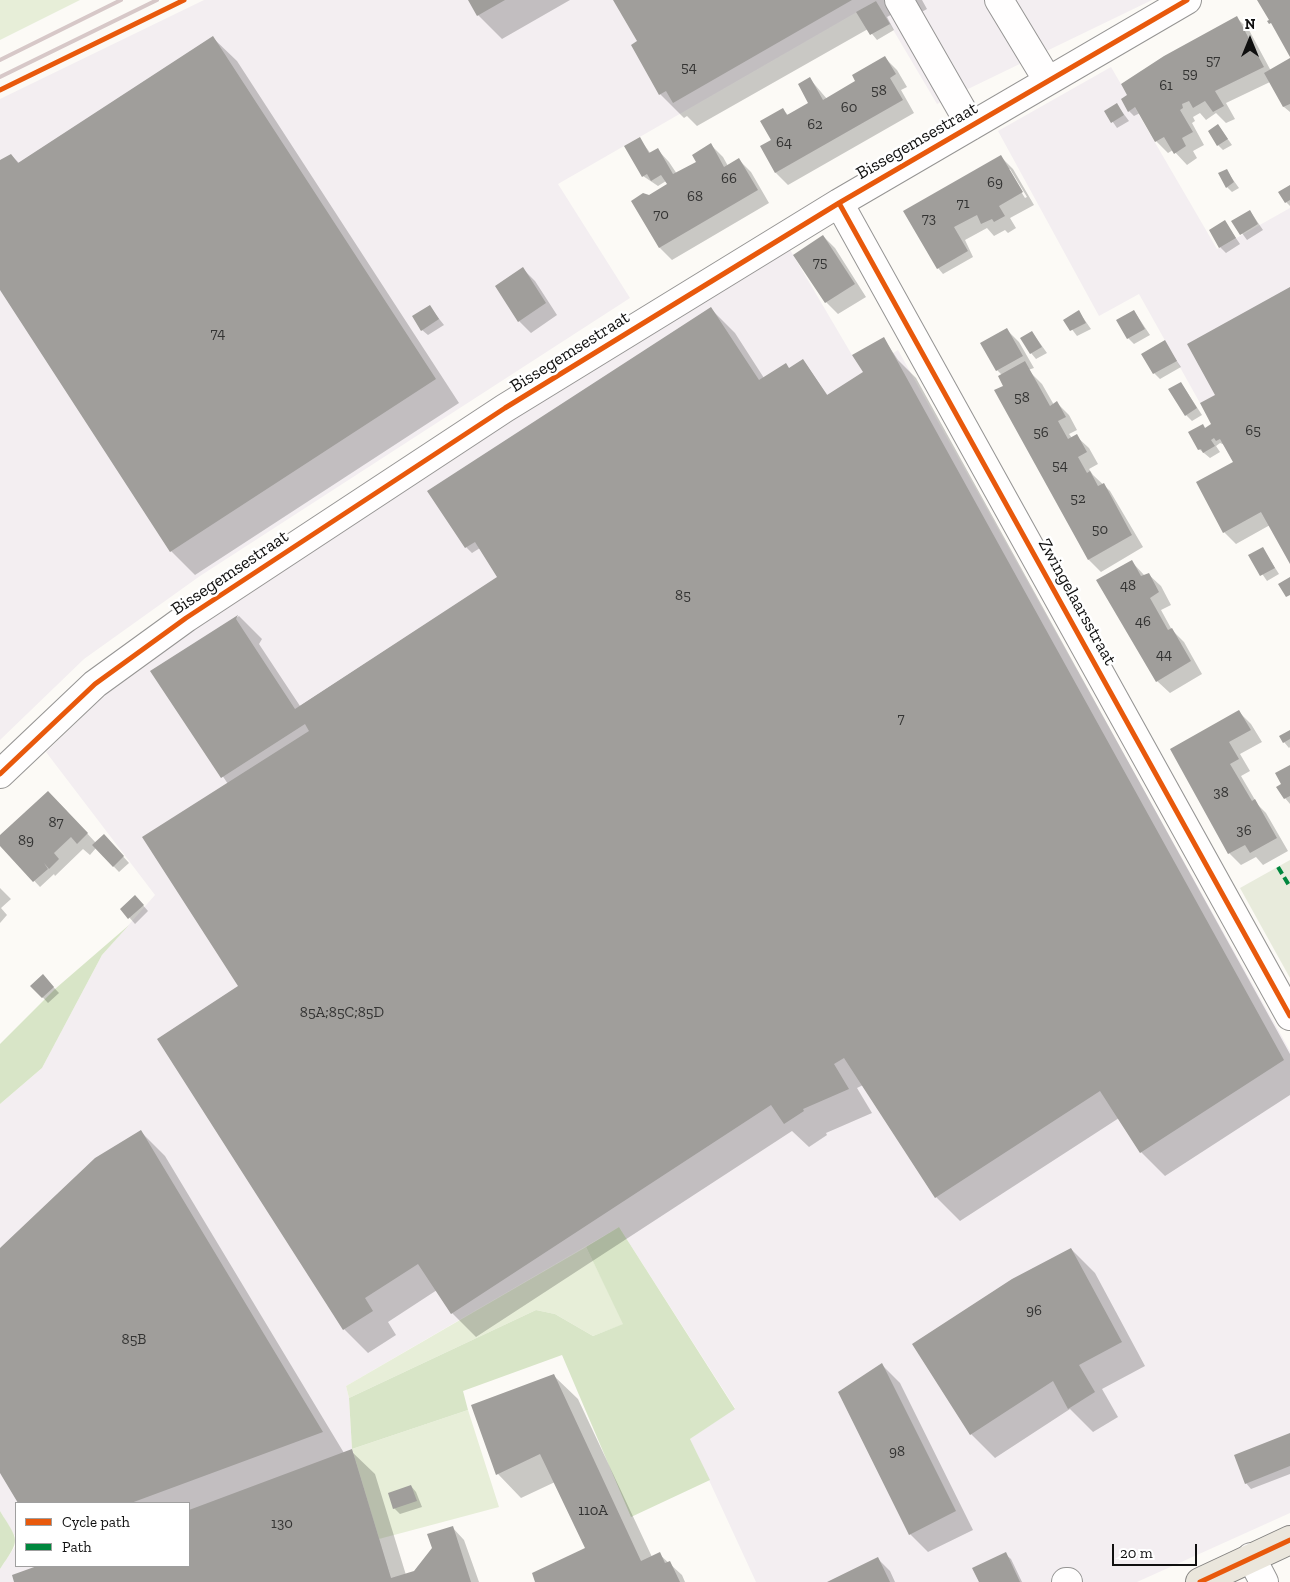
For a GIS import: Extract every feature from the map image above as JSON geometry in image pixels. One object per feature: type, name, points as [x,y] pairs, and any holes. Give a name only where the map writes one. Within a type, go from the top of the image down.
[{"type":"main road","points":[[1200,1582],[1290,1540]]},
{"type":"street","points":[[899,0],[971,126]]},
{"type":"street","points":[[999,0],[1048,81]]},
{"type":"street","name":"Bissegemsestraat","points":[[0,774],[95,684],[186,618],[505,408],[839,203],[1187,0]]},
{"type":"street","name":"Zwingelaarsstraat","points":[[839,203],[1290,1016]]},
{"type":"street","points":[[1251,1557],[1264,1582]]},
{"type":"shaded area","points":[[204,0],[1152,0],[937,104],[876,1],[558,184],[630,298],[200,576],[84,659],[0,740],[0,99]]},
{"type":"shaded area","points":[[1111,67],[1217,249],[1290,208],[1290,564],[1139,294],[1099,316],[998,131]]},
{"type":"shaded area","points":[[789,248],[852,355],[893,353],[898,350],[1290,1051],[1290,1513],[1137,1582],[756,1582],[690,1439],[735,1408],[619,1227],[346,1386],[349,1398],[352,1449],[392,1582],[0,1582],[0,1569],[15,1546],[15,1567],[190,1567],[190,1502],[15,1502],[15,1536],[0,1511],[0,1104],[42,1068],[102,955],[155,895],[46,752],[141,660],[763,256]]},
{"type":"shaded area","points":[[1290,860],[1290,978],[1240,888]]},
{"type":"green space","points":[[0,0],[80,0],[0,40]]},
{"type":"green space","points":[[129,925],[102,955],[42,1068],[0,1104],[0,1044],[55,989]]},
{"type":"green space","points":[[619,1227],[735,1409],[690,1439],[710,1480],[631,1517],[562,1355],[463,1391],[468,1410],[352,1449],[349,1398],[536,1310],[555,1314],[593,1336],[623,1324],[586,1247]]},
{"type":"green space","points":[[586,1247],[624,1324],[593,1336],[555,1314],[536,1310],[349,1398],[346,1386]]},
{"type":"green space","points":[[468,1410],[499,1507],[379,1539],[352,1449]]},
{"type":"green space","points":[[0,1511],[11,1529],[15,1540],[12,1551],[0,1569]]},
{"type":"building","points":[[468,0],[505,0],[477,16]]},
{"type":"building","points":[[613,0],[852,0],[673,103],[666,91],[659,95],[631,45],[637,41]]},
{"type":"building","points":[[1257,0],[1290,0],[1290,57],[1271,23],[1269,24],[1267,21],[1269,20]]},
{"type":"building","points":[[876,1],[890,24],[870,35],[856,12]]},
{"type":"building","points":[[1237,16],[1264,67],[1215,91],[1224,106],[1213,112],[1205,101],[1193,108],[1189,101],[1182,104],[1183,108],[1180,110],[1193,132],[1182,138],[1186,146],[1174,154],[1164,137],[1155,142],[1135,107],[1128,112],[1121,99],[1127,95],[1121,84],[1164,56]]},
{"type":"building","points":[[213,36],[436,379],[170,552],[0,290],[0,160],[11,154],[18,163]]},
{"type":"building","points":[[885,56],[896,74],[890,78],[903,100],[775,173],[760,146],[771,140],[760,121],[783,108],[787,115],[808,103],[798,84],[810,77],[823,100],[855,81],[852,75]]},
{"type":"building","points":[[1290,58],[1290,104],[1283,107],[1264,73]]},
{"type":"building","points":[[1117,103],[1124,115],[1111,123],[1104,111]]},
{"type":"building","points":[[1218,124],[1228,139],[1217,146],[1208,131]]},
{"type":"building","points":[[640,137],[649,153],[658,148],[673,174],[696,162],[692,155],[711,143],[724,167],[739,158],[758,190],[659,248],[631,201],[643,193],[649,195],[667,184],[661,175],[651,181],[647,174],[642,177],[624,146]]},
{"type":"building","points":[[1001,155],[1023,192],[999,206],[1005,216],[994,222],[992,219],[981,224],[977,215],[954,227],[968,251],[937,269],[903,211]]},
{"type":"building","points":[[1227,169],[1234,182],[1226,188],[1218,173]]},
{"type":"building","points":[[1290,185],[1290,200],[1285,203],[1278,192]]},
{"type":"building","points":[[1250,210],[1258,224],[1240,235],[1231,221]]},
{"type":"building","points":[[1225,220],[1236,238],[1219,248],[1209,230]]},
{"type":"building","points":[[823,235],[855,284],[825,303],[793,255]]},
{"type":"building","points":[[523,267],[546,303],[518,322],[495,286]]},
{"type":"building","points":[[1290,287],[1290,564],[1261,512],[1223,533],[1196,482],[1233,462],[1220,439],[1216,441],[1214,438],[1211,440],[1215,446],[1203,453],[1201,449],[1198,450],[1188,432],[1203,424],[1205,428],[1211,424],[1200,403],[1215,395],[1187,344]]},
{"type":"building","points":[[430,305],[439,319],[421,331],[412,316]]},
{"type":"building","points":[[711,307],[759,380],[786,363],[789,368],[803,359],[827,395],[863,372],[852,355],[884,337],[1284,1060],[1140,1153],[1100,1091],[935,1198],[844,1058],[834,1064],[849,1089],[803,1109],[804,1111],[784,1124],[771,1105],[451,1314],[418,1264],[365,1298],[373,1311],[343,1330],[157,1039],[238,986],[142,837],[309,731],[305,724],[221,778],[150,671],[238,615],[236,619],[295,709],[497,577],[475,542],[465,548],[427,491]]},
{"type":"building","points":[[1079,310],[1086,323],[1070,331],[1063,320]]},
{"type":"building","points":[[1134,310],[1145,329],[1127,339],[1116,320]]},
{"type":"building","points":[[1007,328],[1023,356],[996,371],[980,343]]},
{"type":"building","points":[[1032,331],[1042,347],[1030,354],[1020,338]]},
{"type":"building","points":[[1165,340],[1177,361],[1153,374],[1141,354]]},
{"type":"building","points":[[1025,361],[1050,406],[1057,401],[1066,417],[1058,421],[1068,439],[1077,434],[1087,452],[1078,457],[1087,473],[1090,471],[1098,486],[1104,483],[1132,535],[1088,560],[994,390],[1003,386],[998,376]]},
{"type":"building","points":[[1181,382],[1197,408],[1185,416],[1168,389]]},
{"type":"building","points":[[1263,547],[1275,568],[1260,576],[1248,555]]},
{"type":"building","points":[[1132,560],[1141,576],[1149,573],[1159,592],[1150,598],[1168,630],[1172,628],[1191,661],[1156,682],[1096,580]]},
{"type":"building","points":[[1290,577],[1290,595],[1286,597],[1278,584]]},
{"type":"building","points":[[1239,710],[1251,730],[1229,742],[1239,759],[1230,764],[1252,801],[1255,799],[1277,838],[1250,853],[1245,845],[1228,854],[1170,749]]},
{"type":"building","points":[[1290,730],[1290,739],[1283,743],[1279,736]]},
{"type":"building","points":[[1290,765],[1290,796],[1284,799],[1276,787],[1281,784],[1275,773]]},
{"type":"building","points":[[48,791],[88,833],[77,844],[71,837],[54,853],[59,859],[49,869],[44,863],[48,869],[33,882],[0,846],[0,835]]},
{"type":"building","points":[[104,834],[124,856],[113,867],[92,845]]},
{"type":"building","points":[[135,895],[144,905],[128,919],[120,909]]},
{"type":"building","points":[[43,974],[54,987],[42,998],[30,986]]},
{"type":"building","points":[[141,1130],[323,1432],[134,1502],[17,1502],[0,1473],[0,1248],[95,1158]]},
{"type":"building","points":[[1071,1248],[1122,1342],[1079,1365],[1095,1392],[1068,1409],[1053,1381],[970,1435],[912,1344],[1012,1279]]},
{"type":"building","points":[[882,1363],[956,1511],[909,1535],[838,1392]]},
{"type":"building","points":[[554,1374],[641,1561],[660,1552],[665,1563],[670,1561],[680,1582],[535,1582],[532,1573],[585,1548],[540,1454],[496,1475],[471,1405]]},
{"type":"building","points":[[1290,1433],[1290,1466],[1245,1484],[1234,1455]]},
{"type":"building","points":[[352,1449],[391,1578],[414,1571],[432,1548],[427,1534],[453,1526],[471,1582],[14,1582],[12,1575],[34,1567],[190,1567],[190,1510]]},
{"type":"building","points":[[411,1485],[417,1501],[393,1509],[388,1493]]},
{"type":"building","points":[[1006,1552],[1020,1582],[979,1582],[972,1568]]},
{"type":"building","points":[[878,1557],[890,1582],[827,1582]]},
{"type":"railway","points":[[0,60],[121,0]]},
{"type":"railway","points":[[0,77],[157,0]]},
{"type":"marked path","points":[[1278,867],[1290,887]]},
{"type":"cycle path","points":[[0,90],[184,0]]},
{"type":"cycle path","points":[[0,774],[95,684],[186,618],[505,408],[839,203],[1187,0]]},
{"type":"cycle path","points":[[839,203],[1290,1016]]},
{"type":"cycle path","points":[[1200,1582],[1290,1540]]}]
